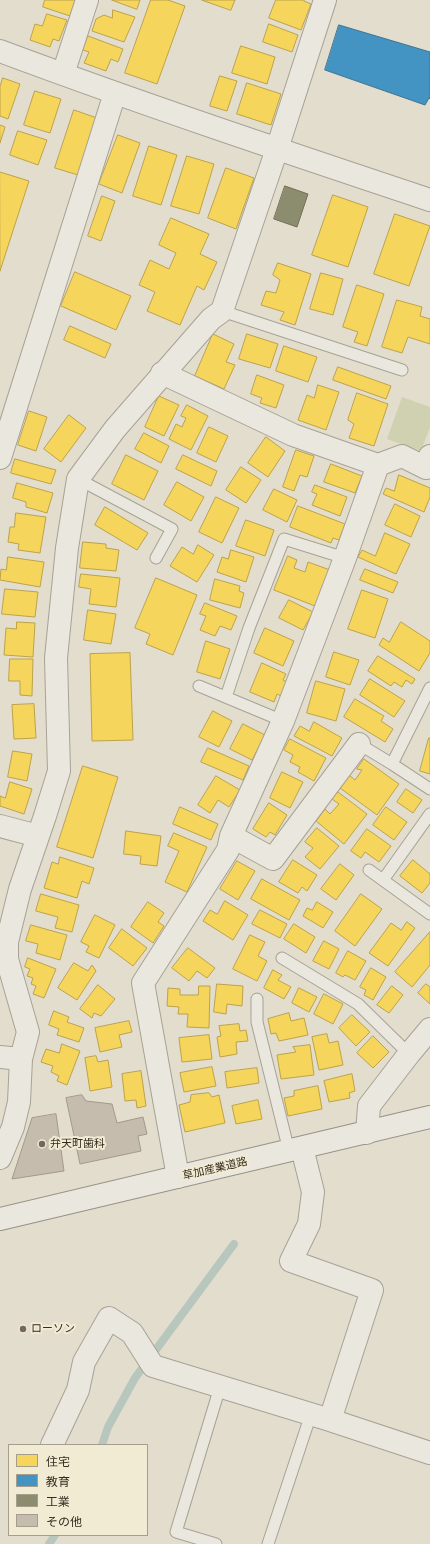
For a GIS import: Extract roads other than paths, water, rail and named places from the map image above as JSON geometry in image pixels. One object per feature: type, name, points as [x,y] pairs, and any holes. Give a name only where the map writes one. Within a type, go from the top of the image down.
[{"type":"street","points":[[63,74],[87,0]]},
{"type":"street","points":[[0,1158],[13,1127],[19,1102],[10,1058],[28,1032],[7,959],[6,942],[20,889],[59,771],[56,658],[67,548],[78,479],[114,429],[211,319],[222,310],[277,149],[325,0]]},
{"type":"street","points":[[0,51],[115,94],[430,200]]},
{"type":"street","points":[[0,458],[115,94]]},
{"type":"street","points":[[162,373],[293,435],[378,465],[402,456],[426,468],[430,456]]},
{"type":"street","points":[[178,1177],[143,983],[228,850],[231,836],[283,721],[345,558],[378,465]]},
{"type":"street","points":[[231,836],[273,859],[358,744]]},
{"type":"street","points":[[0,826],[38,836]]},
{"type":"street","points":[[367,1133],[369,1106],[408,1054],[430,1029]]},
{"type":"street","name":"草加産業道路","points":[[0,1218],[296,1150],[430,1117]]},
{"type":"street","points":[[296,1150],[313,1192],[309,1224],[291,1261],[372,1290],[320,1417]]},
{"type":"street","points":[[52,1444],[78,1390],[84,1362],[109,1318],[132,1333],[153,1366],[320,1417],[430,1453]]},
{"type":"lane","points":[[222,310],[402,370]]},
{"type":"lane","points":[[78,479],[172,529],[156,558]]},
{"type":"lane","points":[[226,697],[249,628],[284,539],[345,558]]},
{"type":"lane","points":[[199,686],[283,721]]},
{"type":"lane","points":[[392,764],[430,688]]},
{"type":"lane","points":[[358,744],[430,789]]},
{"type":"lane","points":[[383,880],[430,814]]},
{"type":"lane","points":[[369,870],[430,914]]},
{"type":"lane","points":[[282,958],[358,1004],[408,1054]]},
{"type":"lane","points":[[257,999],[257,1022],[296,1150]]},
{"type":"lane","points":[[216,1544],[176,1532],[220,1387]]},
{"type":"lane","points":[[268,1544],[320,1417]]},
{"type":"waterway","points":[[102,1444],[108,1427],[135,1378],[234,1244]]},
{"type":"waterway","points":[[49,1544],[54,1536]]},
{"type":"place","name":"弁天町歯科","points":[[42,1144]]},
{"type":"place","name":"ローソン","points":[[23,1329]]}]
